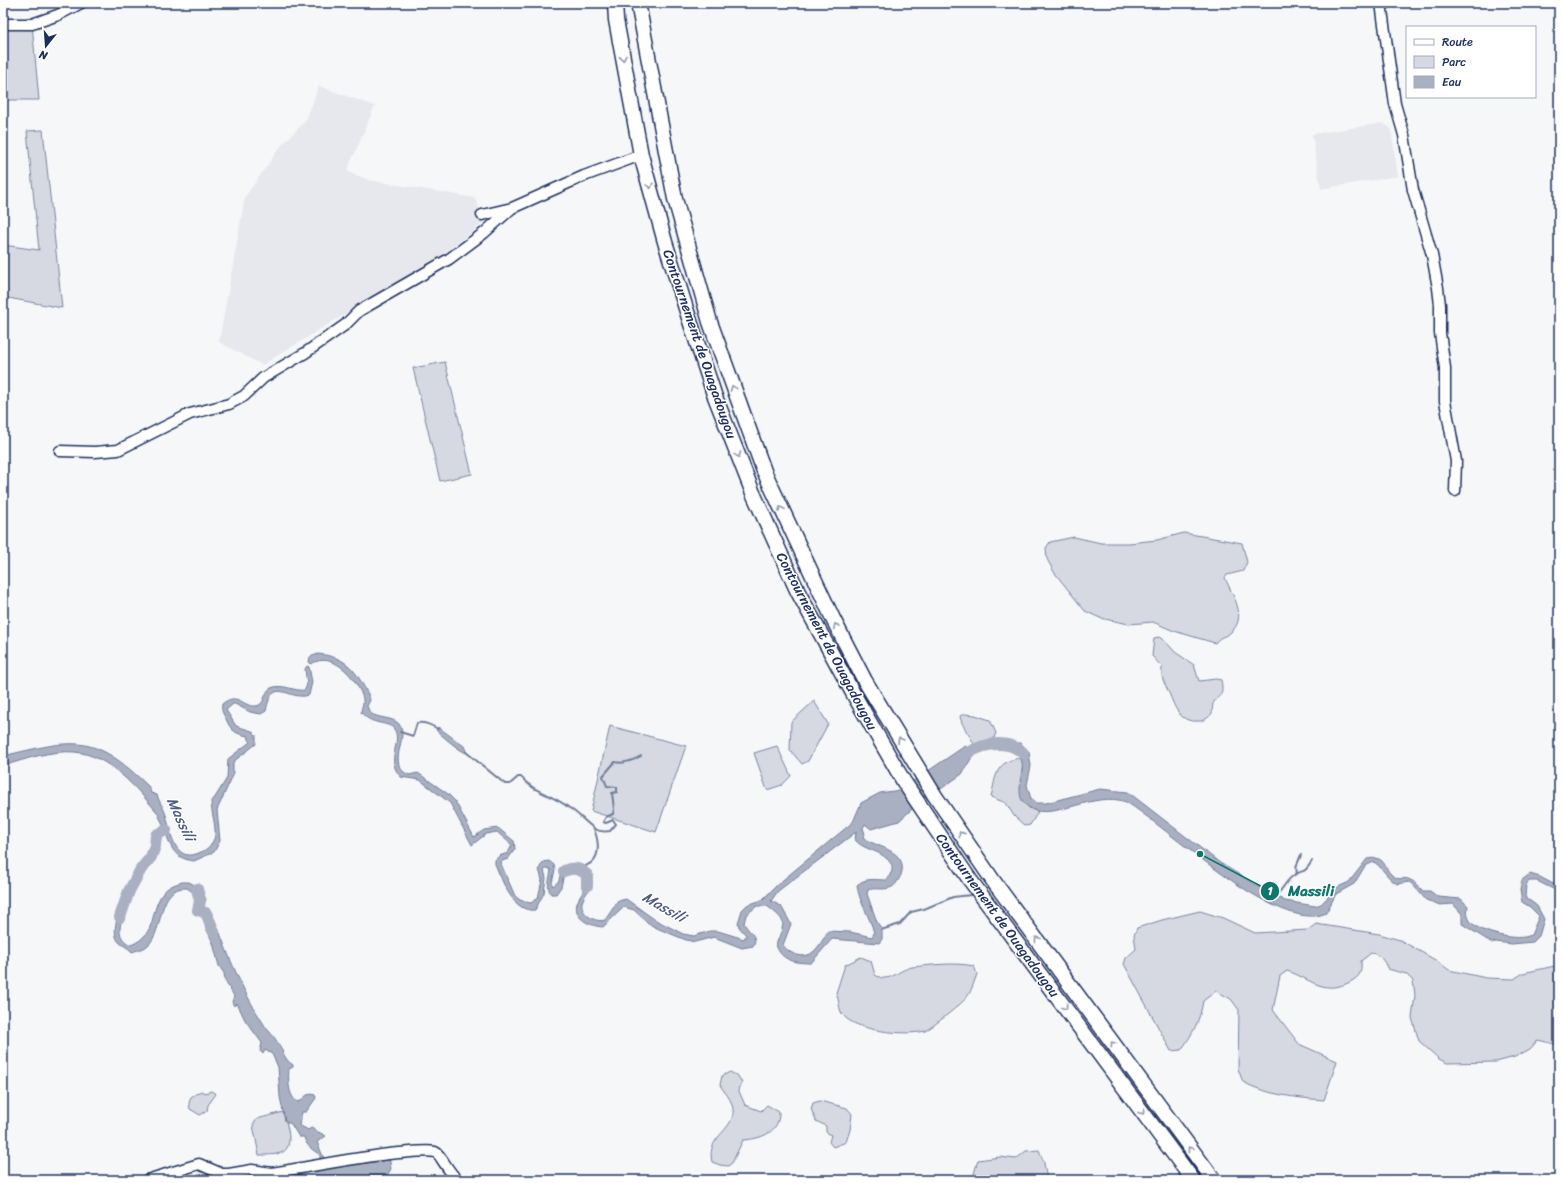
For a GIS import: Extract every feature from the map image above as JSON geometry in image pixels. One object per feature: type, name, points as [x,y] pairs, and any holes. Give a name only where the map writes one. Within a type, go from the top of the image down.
[{"type":"highway","points":[[611,3],[616,20]]},
{"type":"highway","name":"Contournement de Ouagadougou","points":[[615,3],[616,20],[641,154],[665,242],[714,394],[753,493],[802,599],[854,695],[904,782],[970,880],[1193,1180]]},
{"type":"highway","name":"Contournement de Ouagadougou","points":[[641,8],[675,199],[710,322],[767,478],[834,621],[865,681],[935,796],[994,882],[1214,1180]]},
{"type":"street","points":[[3,24],[32,24],[58,15],[81,3]]},
{"type":"street","points":[[1381,3],[1395,104],[1404,135],[1413,190],[1432,255],[1438,288],[1440,305],[1440,333],[1445,368],[1445,401],[1456,461],[1455,490]]},
{"type":"street","points":[[482,215],[512,208],[584,176],[641,154]]},
{"type":"street","points":[[60,450],[95,452],[118,450],[190,414],[228,404],[244,396],[263,378],[305,353],[345,325],[359,311],[452,257],[484,233],[512,208]]},
{"type":"street","points":[[147,1180],[199,1164],[222,1174],[252,1170],[271,1173],[399,1153],[428,1151],[436,1152],[440,1156],[445,1167],[458,1180]]},
{"type":"shaded area","points":[[319,86],[375,106],[347,171],[369,180],[475,198],[485,222],[442,255],[262,365],[219,342],[245,197],[281,146],[306,120]]},
{"type":"shaded area","points":[[1383,123],[1391,129],[1398,176],[1321,189],[1312,134]]},
{"type":"green space","points":[[3,24],[32,24],[39,100],[3,100]]},
{"type":"green space","points":[[43,130],[62,308],[3,297],[3,245],[39,250],[27,131]]},
{"type":"green space","points":[[445,362],[472,474],[440,481],[413,368]]},
{"type":"green space","points":[[1184,533],[1242,543],[1247,562],[1243,571],[1227,575],[1225,578],[1235,599],[1239,613],[1238,620],[1236,627],[1230,633],[1215,643],[1174,631],[1153,622],[1129,624],[1100,618],[1085,611],[1054,572],[1047,559],[1046,548],[1050,542],[1074,537],[1101,543],[1129,543],[1157,540]]},
{"type":"green space","points":[[1159,637],[1175,652],[1194,665],[1199,681],[1216,679],[1221,680],[1221,693],[1213,704],[1212,713],[1206,719],[1192,721],[1182,717],[1176,709],[1163,680],[1162,667],[1152,656],[1154,638]]},
{"type":"green space","points":[[814,701],[828,724],[808,761],[802,764],[790,750],[791,722]]},
{"type":"green space","points":[[964,714],[975,715],[990,720],[996,733],[991,745],[975,746],[961,720],[960,716]]},
{"type":"green space","points":[[610,726],[686,746],[656,832],[591,811]]},
{"type":"green space","points":[[777,746],[791,776],[782,785],[767,790],[754,753]]},
{"type":"green space","points":[[1021,758],[1023,764],[1020,782],[1029,808],[1038,812],[1030,825],[1025,826],[1014,816],[1006,803],[991,797],[996,776],[1001,766],[1006,762]]},
{"type":"green space","points":[[1200,911],[1223,918],[1255,933],[1308,930],[1316,924],[1379,934],[1400,940],[1437,961],[1449,970],[1486,978],[1514,979],[1523,973],[1559,965],[1559,1045],[1538,1040],[1530,1049],[1515,1057],[1496,1062],[1447,1063],[1439,1059],[1419,1041],[1412,1018],[1415,995],[1413,981],[1406,974],[1388,969],[1379,956],[1371,953],[1361,961],[1361,969],[1358,977],[1339,986],[1331,987],[1316,984],[1287,971],[1280,976],[1273,1010],[1299,1044],[1337,1061],[1324,1100],[1282,1095],[1262,1090],[1243,1082],[1238,1069],[1239,1010],[1231,999],[1216,991],[1203,1001],[1198,1021],[1189,1038],[1181,1050],[1171,1051],[1124,964],[1126,958],[1136,949],[1134,935],[1137,928],[1162,920]]},
{"type":"green space","points":[[861,957],[871,961],[875,975],[885,978],[894,976],[912,967],[943,964],[974,966],[977,974],[965,1000],[925,1031],[906,1033],[881,1031],[858,1025],[843,1015],[840,1010],[836,993],[845,965]]},
{"type":"green space","points":[[730,1072],[738,1076],[742,1083],[738,1089],[745,1105],[761,1111],[767,1105],[779,1112],[776,1125],[773,1130],[768,1134],[756,1138],[743,1140],[732,1163],[728,1166],[712,1162],[711,1153],[713,1145],[731,1120],[733,1113],[731,1101],[720,1085],[722,1076]]},
{"type":"green space","points":[[201,1091],[205,1093],[211,1091],[216,1094],[208,1105],[207,1111],[200,1115],[190,1109],[189,1103],[191,1097]]},
{"type":"green space","points":[[820,1101],[847,1108],[852,1114],[850,1130],[846,1142],[833,1147],[829,1142],[831,1135],[826,1132],[826,1126],[816,1121],[811,1109],[813,1103]]},
{"type":"green space","points":[[283,1112],[289,1134],[288,1146],[286,1150],[273,1155],[259,1155],[253,1125],[257,1119]]},
{"type":"green space","points":[[1039,1150],[1044,1163],[1047,1180],[979,1180],[973,1177],[978,1160],[1000,1157],[1016,1159],[1026,1151]]},
{"type":"water","points":[[318,654],[337,658],[350,667],[360,679],[369,696],[370,700],[367,706],[370,713],[393,720],[399,724],[402,730],[402,736],[398,758],[402,770],[409,775],[418,773],[448,794],[455,801],[474,837],[484,830],[498,828],[514,841],[515,849],[508,859],[502,861],[501,864],[515,896],[520,900],[531,903],[538,898],[542,880],[539,869],[543,862],[549,861],[554,865],[555,870],[552,883],[553,886],[559,881],[561,870],[567,867],[574,867],[578,868],[578,871],[564,874],[561,887],[556,894],[551,894],[549,885],[551,870],[548,868],[544,870],[546,878],[544,893],[535,910],[527,910],[520,906],[509,894],[495,864],[495,860],[499,856],[508,853],[512,845],[497,832],[486,834],[472,845],[450,803],[420,780],[401,777],[396,771],[394,764],[396,734],[394,729],[388,725],[370,719],[361,712],[363,699],[360,691],[350,675],[343,669],[328,661],[319,661],[311,664],[309,662],[310,657]]},
{"type":"water","points":[[307,666],[309,667],[312,682],[309,695],[302,696],[277,692],[273,694],[269,700],[266,711],[261,714],[250,712],[235,704],[226,710],[236,726],[252,731],[256,735],[256,744],[233,762],[233,775],[217,810],[220,841],[214,852],[194,861],[185,859],[175,852],[157,812],[141,793],[121,774],[99,759],[87,754],[75,752],[57,752],[3,766],[3,756],[48,746],[82,744],[97,749],[113,757],[130,769],[149,787],[151,793],[157,795],[165,812],[172,838],[176,845],[180,851],[186,855],[193,855],[207,848],[214,838],[215,827],[211,801],[214,799],[227,778],[228,759],[250,742],[248,736],[237,733],[232,729],[222,712],[222,704],[227,700],[236,699],[251,706],[256,706],[263,701],[268,690],[280,686],[297,690],[305,690],[307,684],[305,669]]},
{"type":"water","points":[[438,727],[464,746],[467,753],[456,747],[436,730]]},
{"type":"water","points":[[1017,743],[1021,743],[1029,752],[1031,766],[1027,785],[1031,799],[1036,803],[1046,803],[1100,789],[1128,792],[1220,863],[1285,901],[1315,906],[1321,904],[1338,887],[1349,882],[1367,859],[1373,858],[1381,860],[1393,876],[1410,880],[1423,891],[1430,891],[1438,897],[1461,899],[1468,906],[1467,912],[1471,922],[1482,930],[1509,937],[1525,937],[1531,935],[1539,916],[1530,907],[1522,902],[1520,889],[1522,880],[1530,874],[1540,877],[1559,887],[1559,892],[1537,881],[1529,881],[1526,885],[1525,897],[1537,906],[1544,919],[1539,936],[1533,942],[1512,944],[1492,943],[1462,924],[1462,914],[1453,904],[1440,905],[1426,900],[1412,884],[1409,882],[1397,884],[1390,879],[1374,862],[1365,866],[1354,884],[1336,894],[1326,913],[1306,916],[1281,909],[1253,894],[1195,854],[1126,802],[1114,799],[1101,800],[1050,811],[1039,811],[1030,808],[1021,798],[1021,759],[1018,754],[1010,749],[1010,745],[1015,745]]},
{"type":"water","points":[[981,745],[982,748],[975,752],[962,774],[911,810],[899,821],[871,829],[865,824],[863,828],[865,834],[863,837],[895,854],[900,860],[902,866],[901,875],[893,886],[886,889],[868,890],[867,894],[877,922],[882,929],[882,939],[879,943],[832,939],[811,963],[795,962],[785,958],[778,950],[776,945],[783,923],[779,916],[767,906],[757,906],[746,915],[744,923],[755,939],[753,946],[742,948],[714,937],[695,942],[686,940],[649,924],[634,910],[624,907],[603,927],[584,921],[576,909],[577,903],[584,890],[585,880],[583,874],[588,872],[592,885],[585,895],[582,906],[586,914],[593,919],[601,921],[605,920],[618,901],[626,899],[654,919],[683,934],[694,936],[710,931],[718,931],[744,939],[746,935],[739,927],[738,923],[742,910],[747,905],[762,900],[778,884],[853,822],[861,803],[880,793],[900,790],[965,746],[970,749]],"holes":[[[856,832],[855,840],[864,847],[884,856],[892,865],[892,871],[887,880],[867,880],[860,882],[857,885],[860,898],[874,933],[872,937],[850,932],[828,931],[813,952],[805,956],[801,956],[789,951],[783,945],[791,924],[781,906],[771,901],[778,891]]]},
{"type":"water","points":[[182,882],[189,882],[202,889],[206,900],[205,902],[197,902],[194,893],[187,888],[177,889],[170,894],[165,902],[153,939],[147,946],[132,952],[119,942],[115,933],[116,921],[126,902],[120,932],[125,941],[131,945],[145,935],[152,922],[159,900],[165,891],[171,886]]},
{"type":"water","points":[[208,916],[210,919],[214,918],[232,964],[250,1002],[266,1028],[278,1043],[285,1057],[293,1065],[293,1067],[289,1069],[289,1078],[293,1097],[299,1102],[307,1095],[315,1095],[316,1098],[306,1112],[302,1112],[299,1125],[308,1130],[311,1128],[326,1136],[317,1142],[325,1161],[320,1162],[320,1155],[308,1145],[304,1137],[299,1137],[291,1124],[285,1121],[280,1097],[278,1067],[272,1054],[265,1050],[263,1054],[260,1051],[262,1043],[245,1020],[237,1003],[234,1006],[232,1002],[234,996],[225,981],[224,973],[219,966],[213,943],[205,926]]},
{"type":"water","points":[[389,1156],[391,1169],[386,1177],[375,1175],[368,1180],[329,1180],[324,1177],[314,1176],[313,1168]]},
{"type":"waterway","points":[[400,732],[413,736],[417,723],[428,724],[438,729]]},
{"type":"waterway","name":"Massili","points":[[968,753],[982,747],[996,744],[1010,746],[1023,753]]},
{"type":"waterway","points":[[466,752],[505,784],[510,784],[518,777],[521,777],[537,790],[572,809],[595,829],[604,832],[610,831],[616,824],[613,820],[606,823],[603,822],[606,817],[613,814],[614,809],[612,793],[617,792],[617,787],[607,786],[603,776],[615,762],[628,761],[641,756]]},
{"type":"waterway","points":[[582,870],[592,862],[597,855],[597,837],[594,829]]},
{"type":"waterway","points":[[120,917],[129,891],[141,869],[151,857],[155,846],[156,835],[166,830]]},
{"type":"waterway","points":[[1297,874],[1296,867],[1301,855]]},
{"type":"waterway","points":[[1274,897],[1290,878],[1305,870],[1312,861]]},
{"type":"waterway","name":"Massili","points":[[564,871],[570,869],[582,871],[587,875],[587,886]]},
{"type":"waterway","points":[[197,889],[200,901],[198,910],[206,913],[214,932]]},
{"type":"waterway","points":[[881,930],[900,924],[911,912],[924,909],[953,897],[971,895]]},
{"type":"place","name":"Massili","points":[[1200,854]]}]
